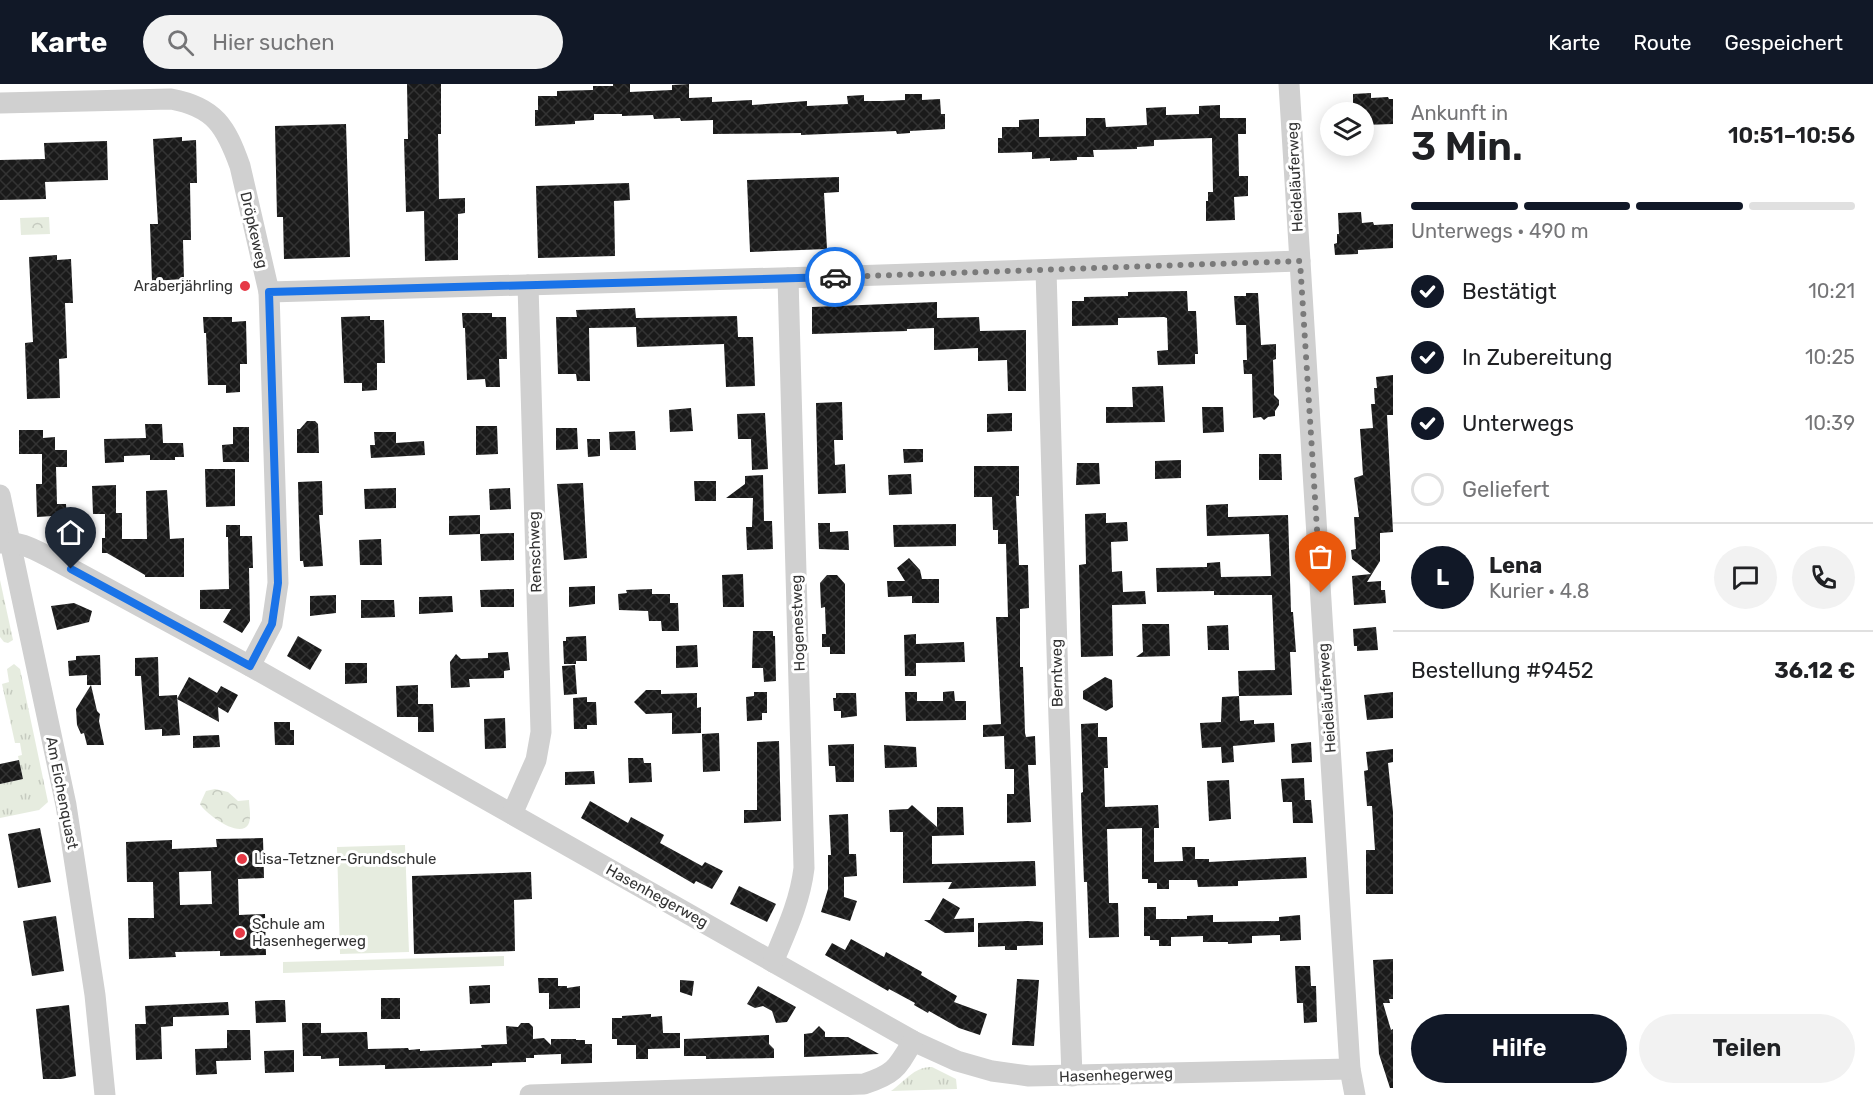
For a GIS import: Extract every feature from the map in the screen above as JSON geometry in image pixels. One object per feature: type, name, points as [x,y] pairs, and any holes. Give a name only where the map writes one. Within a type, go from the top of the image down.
[{"type":"street","name":"Heideläuferweg","points":[[1289,84],[1350,1069],[1355,1095]]},
{"type":"street","name":"Dröpkeweg","points":[[0,104],[171,99],[195,105],[208,113],[228,135],[240,166],[269,292],[278,583],[272,624],[250,666]]},
{"type":"street","points":[[269,292],[1300,261]]},
{"type":"street","name":"Berntweg","points":[[1046,270],[1059,730],[1072,1076]]},
{"type":"street","name":"Hogenestweg","points":[[773,962],[796,906],[802,887],[804,868],[788,278]]},
{"type":"street","name":"Renschweg","points":[[512,814],[537,760],[541,732],[528,285]]},
{"type":"street","name":"Am Eichenquast","points":[[0,495],[5,543],[66,806],[95,994],[105,1095]]},
{"type":"street","name":"Hasenhegerweg","points":[[5,543],[30,547],[250,666],[913,1041],[957,1061],[992,1071],[1029,1076],[1350,1069]]},
{"type":"street","points":[[530,1095],[864,1084],[883,1078],[897,1068],[913,1041]]},
{"type":"green space","points":[[49,217],[50,234],[21,235],[20,218]]},
{"type":"green space","points":[[0,580],[13,640],[8,643],[0,637]]},
{"type":"green space","points":[[14,664],[20,669],[48,802],[39,810],[0,818],[0,784],[23,779],[18,756],[22,755],[20,743],[15,743],[2,684],[9,682],[7,669]]},
{"type":"green space","points":[[215,789],[228,792],[238,801],[249,800],[248,825],[237,829],[230,827],[203,808],[200,804],[206,791]]},
{"type":"green space","points":[[405,845],[409,952],[340,954],[337,847]]},
{"type":"green space","points":[[504,956],[504,966],[283,973],[283,962]]},
{"type":"green space","points":[[932,1067],[956,1079],[957,1089],[891,1091],[920,1069]]},
{"type":"building","points":[[407,84],[441,84],[441,134],[438,134],[439,199],[465,198],[465,213],[458,214],[458,260],[425,261],[424,211],[406,212],[404,139],[408,139]]},
{"type":"building","points":[[613,84],[630,84],[630,92],[672,90],[672,85],[689,84],[689,98],[712,97],[712,102],[752,100],[752,105],[807,101],[807,106],[848,104],[847,96],[864,95],[864,101],[883,101],[905,100],[905,94],[922,94],[922,100],[940,99],[941,114],[945,114],[945,129],[897,134],[896,131],[801,135],[801,133],[713,134],[713,120],[681,121],[680,118],[654,119],[653,115],[622,116],[622,114],[594,114],[594,120],[575,121],[575,124],[535,126],[538,96],[557,96],[557,91],[593,90],[593,86],[613,86]]},
{"type":"building","points":[[1371,93],[1371,98],[1393,99],[1393,124],[1374,125],[1374,102],[1353,102],[1353,94]]},
{"type":"building","points":[[1220,105],[1220,118],[1246,118],[1246,134],[1238,134],[1239,176],[1248,176],[1248,196],[1234,197],[1235,220],[1206,221],[1208,192],[1213,192],[1212,138],[1154,140],[1154,146],[1137,147],[1137,149],[1093,150],[1094,157],[1077,157],[1077,160],[1032,159],[1032,152],[998,153],[998,138],[1002,138],[1002,127],[1019,127],[1019,120],[1039,119],[1039,137],[1086,136],[1086,118],[1105,118],[1106,127],[1147,125],[1146,108],[1166,107],[1166,115],[1199,114],[1199,106]]},
{"type":"building","points":[[346,124],[350,257],[284,259],[283,217],[277,217],[275,126]]},
{"type":"building","points":[[182,137],[182,141],[196,140],[197,183],[190,183],[191,240],[183,240],[184,279],[152,281],[150,224],[158,224],[153,139]]},
{"type":"building","points":[[107,141],[108,180],[45,182],[46,199],[0,200],[0,160],[45,159],[44,143]]},
{"type":"building","points":[[839,177],[839,192],[824,193],[827,249],[750,252],[747,180]]},
{"type":"building","points":[[629,183],[630,200],[614,201],[615,256],[538,258],[536,186]]},
{"type":"building","points":[[1361,212],[1362,223],[1393,224],[1393,248],[1358,250],[1358,254],[1335,255],[1334,244],[1337,243],[1337,234],[1339,234],[1338,213]]},
{"type":"building","points":[[57,255],[57,260],[71,259],[73,303],[65,303],[67,358],[59,359],[60,398],[27,399],[25,343],[33,342],[29,257]]},
{"type":"building","points":[[1187,291],[1188,311],[1196,311],[1198,354],[1195,354],[1195,364],[1158,365],[1157,351],[1168,350],[1167,318],[1164,317],[1118,318],[1118,325],[1072,326],[1072,301],[1084,301],[1084,297],[1128,296],[1128,292]]},
{"type":"building","points":[[1246,293],[1258,293],[1261,345],[1276,344],[1276,359],[1273,360],[1274,395],[1279,400],[1279,405],[1275,416],[1264,420],[1261,417],[1253,418],[1252,374],[1244,374],[1243,360],[1247,360],[1246,325],[1236,325],[1234,296],[1246,296]]},
{"type":"building","points":[[937,302],[937,318],[979,317],[980,331],[1026,330],[1026,391],[1008,391],[1007,360],[978,361],[978,348],[934,350],[934,328],[812,334],[812,307]]},
{"type":"building","points":[[635,308],[636,318],[737,316],[738,337],[753,337],[755,386],[726,387],[724,344],[637,347],[636,327],[589,328],[590,381],[577,381],[576,374],[558,374],[556,317],[577,317],[576,310]]},
{"type":"building","points":[[462,313],[492,313],[492,317],[506,317],[507,359],[499,359],[500,387],[486,387],[485,379],[467,380],[465,328],[463,328]]},
{"type":"building","points":[[370,316],[370,320],[384,320],[385,363],[377,363],[377,390],[362,391],[362,383],[344,383],[341,317]]},
{"type":"building","points":[[203,317],[232,317],[232,322],[246,321],[247,364],[240,364],[240,392],[226,393],[226,385],[208,385],[206,333],[204,333]]},
{"type":"building","points":[[1393,375],[1393,415],[1387,415],[1393,532],[1380,533],[1380,561],[1367,582],[1381,581],[1381,590],[1385,590],[1386,603],[1354,605],[1352,576],[1371,574],[1352,559],[1351,550],[1356,549],[1354,517],[1359,517],[1354,478],[1363,475],[1360,429],[1373,428],[1371,404],[1375,404],[1376,377]]},
{"type":"building","points":[[1163,386],[1165,422],[1106,423],[1106,407],[1133,407],[1132,387]]},
{"type":"building","points":[[842,402],[843,440],[834,440],[835,465],[845,464],[846,493],[818,494],[816,403]]},
{"type":"building","points":[[1202,407],[1223,407],[1224,432],[1203,433]]},
{"type":"building","points":[[691,408],[693,431],[670,432],[669,410]]},
{"type":"building","points":[[765,413],[768,469],[752,470],[751,439],[738,439],[737,414]]},
{"type":"building","points":[[1012,413],[1012,431],[987,432],[987,414]]},
{"type":"building","points":[[307,421],[315,421],[318,424],[319,453],[297,453],[297,429],[300,429]]},
{"type":"building","points":[[145,424],[162,424],[163,443],[183,443],[184,457],[175,457],[175,460],[150,460],[150,455],[124,456],[124,462],[105,463],[104,439],[146,438]]},
{"type":"building","points":[[476,426],[497,426],[498,454],[476,455]]},
{"type":"building","points":[[233,427],[249,427],[249,462],[223,462],[222,445],[233,444]]},
{"type":"building","points":[[556,428],[577,428],[578,449],[556,450]]},
{"type":"building","points":[[19,430],[43,430],[43,438],[55,437],[55,450],[67,450],[67,467],[56,467],[57,504],[66,504],[67,523],[53,524],[53,516],[37,517],[36,484],[42,484],[42,454],[19,454]]},
{"type":"building","points":[[635,431],[636,450],[610,450],[609,432]]},
{"type":"building","points":[[374,432],[396,432],[396,443],[424,441],[425,455],[371,458],[370,445],[375,445]]},
{"type":"building","points":[[587,439],[600,439],[600,456],[588,457]]},
{"type":"building","points":[[903,449],[923,449],[923,462],[904,463]]},
{"type":"building","points":[[1259,454],[1281,454],[1282,480],[1259,480]]},
{"type":"building","points":[[1181,460],[1181,478],[1155,479],[1155,461]]},
{"type":"building","points":[[1077,463],[1099,463],[1100,484],[1076,485]]},
{"type":"building","points":[[974,466],[1019,466],[1019,496],[1016,496],[1019,565],[1028,565],[1029,608],[1020,609],[1020,667],[1023,667],[1025,733],[1026,737],[1035,736],[1036,765],[1028,765],[1031,822],[1007,823],[1007,794],[1014,794],[1014,769],[1005,769],[1004,736],[983,737],[983,725],[1001,724],[996,617],[1008,617],[1006,544],[998,544],[998,530],[993,530],[992,497],[974,497]]},
{"type":"building","points":[[205,469],[235,469],[235,506],[206,507]]},
{"type":"building","points":[[911,474],[912,494],[889,495],[888,475]]},
{"type":"building","points":[[763,475],[764,521],[772,521],[773,549],[747,550],[746,527],[752,527],[753,498],[726,498],[745,484],[745,476]]},
{"type":"building","points":[[322,481],[323,515],[319,515],[323,566],[304,567],[303,561],[300,561],[298,482]]},
{"type":"building","points":[[694,481],[716,481],[716,501],[695,501]]},
{"type":"building","points":[[583,483],[587,558],[564,560],[557,484]]},
{"type":"building","points":[[116,485],[116,513],[122,513],[122,539],[147,539],[146,491],[167,490],[170,539],[184,538],[184,577],[145,577],[107,553],[102,553],[102,538],[105,538],[105,514],[93,514],[92,486]]},
{"type":"building","points":[[396,488],[396,508],[365,509],[364,489]]},
{"type":"building","points":[[510,488],[511,509],[490,510],[489,489]]},
{"type":"building","points":[[1228,504],[1228,517],[1288,515],[1291,612],[1293,612],[1296,652],[1290,652],[1292,695],[1239,696],[1238,671],[1275,670],[1272,595],[1214,595],[1214,591],[1157,592],[1156,568],[1207,567],[1207,563],[1220,562],[1221,577],[1271,576],[1269,534],[1207,536],[1206,505]]},
{"type":"building","points":[[1106,513],[1106,523],[1127,522],[1128,541],[1111,542],[1112,572],[1122,571],[1123,592],[1145,591],[1146,604],[1112,605],[1113,656],[1081,657],[1079,565],[1086,564],[1085,514]]},
{"type":"building","points":[[480,515],[480,534],[449,535],[449,516]]},
{"type":"building","points":[[818,523],[830,523],[830,532],[848,531],[849,550],[819,549]]},
{"type":"building","points":[[956,524],[956,546],[894,547],[893,525]]},
{"type":"building","points":[[226,525],[240,525],[240,536],[252,536],[253,568],[249,568],[250,621],[242,633],[223,622],[231,609],[200,609],[200,590],[229,589]]},
{"type":"building","points":[[514,533],[514,560],[481,561],[480,534]]},
{"type":"building","points":[[381,539],[382,565],[360,565],[359,540]]},
{"type":"building","points":[[909,558],[920,570],[922,579],[939,579],[939,603],[912,603],[912,596],[888,597],[887,581],[905,581],[897,568]]},
{"type":"building","points":[[743,574],[744,607],[723,607],[722,575]]},
{"type":"building","points":[[827,575],[837,575],[845,584],[845,654],[830,654],[830,647],[822,647],[822,634],[826,634],[825,607],[821,608],[820,583]]},
{"type":"building","points":[[595,586],[595,604],[569,607],[569,587]]},
{"type":"building","points":[[514,589],[514,607],[481,607],[480,590]]},
{"type":"building","points":[[652,589],[652,594],[670,594],[670,603],[678,603],[679,631],[662,631],[661,621],[649,621],[648,611],[619,610],[618,594],[627,593],[626,590]]},
{"type":"building","points":[[336,595],[336,613],[310,616],[310,596]]},
{"type":"building","points":[[452,596],[453,612],[419,614],[419,597]]},
{"type":"building","points":[[361,600],[394,600],[395,617],[361,618]]},
{"type":"building","points":[[74,603],[92,611],[89,622],[57,630],[51,606]]},
{"type":"building","points":[[1142,624],[1169,624],[1170,656],[1136,657],[1143,652]]},
{"type":"building","points":[[1228,625],[1229,650],[1208,650],[1207,626]]},
{"type":"building","points":[[1376,627],[1378,650],[1357,651],[1357,646],[1354,646],[1353,629]]},
{"type":"building","points":[[753,631],[773,631],[776,681],[764,682],[763,668],[752,668]]},
{"type":"building","points":[[916,634],[916,644],[964,642],[965,662],[916,663],[916,676],[905,676],[904,635]]},
{"type":"building","points":[[298,636],[322,650],[310,670],[287,656]]},
{"type":"building","points":[[586,636],[587,661],[564,664],[563,641],[566,641],[566,637]]},
{"type":"building","points":[[697,645],[698,667],[676,668],[676,646]]},
{"type":"building","points":[[508,652],[510,670],[504,671],[504,678],[469,679],[470,687],[451,688],[450,662],[456,654],[461,659],[488,658],[488,653]]},
{"type":"building","points":[[100,655],[101,685],[87,685],[87,675],[69,676],[68,661],[76,660],[76,656]]},
{"type":"building","points":[[158,657],[159,696],[177,695],[180,735],[162,736],[162,729],[145,730],[141,676],[135,676],[135,658]]},
{"type":"building","points":[[345,663],[367,663],[367,683],[345,684]]},
{"type":"building","points":[[575,665],[577,694],[564,695],[562,666]]},
{"type":"building","points":[[189,677],[217,693],[221,686],[238,695],[228,713],[218,707],[219,722],[177,699]]},
{"type":"building","points":[[1105,677],[1112,680],[1113,707],[1106,711],[1083,699],[1083,691]]},
{"type":"building","points":[[91,685],[97,711],[100,714],[99,721],[104,745],[87,745],[84,733],[81,734],[77,725],[76,709]]},
{"type":"building","points":[[418,685],[418,704],[433,704],[434,732],[418,732],[418,717],[397,717],[396,686]]},
{"type":"building","points":[[646,690],[661,690],[661,694],[697,693],[697,708],[701,707],[701,733],[672,734],[672,713],[646,714],[634,702]]},
{"type":"building","points":[[954,691],[955,701],[966,701],[966,720],[906,721],[905,692],[917,692],[917,701],[943,701],[943,692]]},
{"type":"building","points":[[754,692],[767,692],[767,713],[762,713],[762,720],[747,721],[746,697],[754,696]]},
{"type":"building","points":[[1393,692],[1393,718],[1367,720],[1364,695]]},
{"type":"building","points":[[836,693],[856,693],[857,716],[841,718],[841,711],[834,711],[833,698],[836,698]]},
{"type":"building","points":[[1239,696],[1240,721],[1254,720],[1254,724],[1274,723],[1275,742],[1233,746],[1234,762],[1222,763],[1221,747],[1202,748],[1200,723],[1221,722],[1222,697]]},
{"type":"building","points":[[587,697],[587,702],[596,702],[597,725],[587,725],[587,729],[574,729],[573,698]]},
{"type":"building","points":[[505,718],[506,748],[485,749],[484,719]]},
{"type":"building","points":[[274,722],[290,722],[290,730],[294,730],[294,745],[275,745]]},
{"type":"building","points":[[1098,723],[1098,737],[1107,737],[1108,768],[1104,768],[1105,807],[1158,805],[1159,828],[1154,828],[1154,862],[1183,861],[1182,847],[1195,847],[1195,859],[1209,859],[1209,862],[1306,857],[1307,878],[1238,881],[1238,886],[1198,887],[1197,880],[1169,880],[1169,889],[1157,889],[1157,883],[1148,883],[1148,879],[1142,879],[1142,828],[1107,829],[1109,903],[1118,903],[1119,937],[1089,938],[1082,829],[1081,724]]},
{"type":"building","points":[[719,733],[720,771],[703,772],[702,734]]},
{"type":"building","points":[[219,735],[220,747],[193,748],[193,736]]},
{"type":"building","points":[[779,741],[781,821],[744,823],[744,810],[757,810],[757,742]]},
{"type":"building","points":[[1311,742],[1312,762],[1292,763],[1291,744]]},
{"type":"building","points":[[854,744],[854,782],[836,782],[835,766],[829,766],[828,745]]},
{"type":"building","points":[[884,745],[916,747],[917,767],[885,768]]},
{"type":"building","points":[[1393,749],[1393,762],[1388,763],[1393,812],[1393,894],[1366,894],[1366,850],[1375,850],[1372,806],[1367,806],[1364,771],[1368,770],[1366,752]]},
{"type":"building","points":[[628,758],[643,758],[644,763],[651,763],[652,782],[629,783]]},
{"type":"building","points":[[19,760],[23,779],[0,784],[0,764]]},
{"type":"building","points":[[594,771],[595,784],[565,785],[565,772]]},
{"type":"building","points":[[1304,778],[1305,800],[1311,800],[1313,823],[1293,823],[1292,802],[1283,802],[1281,779]]},
{"type":"building","points":[[1229,780],[1231,819],[1209,821],[1207,781]]},
{"type":"building","points":[[590,801],[628,823],[631,817],[664,835],[660,843],[702,866],[705,862],[723,871],[712,889],[696,881],[694,884],[581,818]]},
{"type":"building","points":[[912,805],[937,827],[937,807],[963,807],[964,835],[932,836],[932,864],[1035,861],[1036,886],[948,889],[952,882],[903,883],[903,832],[890,832],[889,810],[908,809]]},
{"type":"building","points":[[848,814],[849,854],[856,854],[857,876],[844,877],[844,897],[857,901],[850,921],[821,912],[828,889],[828,855],[831,855],[829,815]]},
{"type":"building","points":[[40,828],[51,882],[18,888],[8,834]]},
{"type":"building","points":[[263,838],[264,878],[238,879],[239,915],[265,914],[266,955],[220,956],[220,951],[175,952],[176,957],[129,959],[128,918],[154,918],[153,882],[127,882],[126,842],[172,840],[172,849],[217,847],[216,839]],"holes":[[[211,871],[212,904],[180,905],[179,872]]]},
{"type":"building","points":[[531,872],[532,899],[514,900],[515,951],[414,954],[412,876]]},
{"type":"building","points":[[739,886],[776,904],[767,922],[730,904]]},
{"type":"building","points":[[943,898],[960,908],[954,919],[974,918],[974,932],[945,933],[924,920],[930,920]]},
{"type":"building","points":[[1144,907],[1156,907],[1156,919],[1187,919],[1187,916],[1213,915],[1213,922],[1279,921],[1279,917],[1300,915],[1301,940],[1280,941],[1280,935],[1252,936],[1252,943],[1228,944],[1228,942],[1203,942],[1203,936],[1171,937],[1171,946],[1159,946],[1159,940],[1150,940],[1150,936],[1144,936]]},
{"type":"building","points":[[56,916],[64,971],[32,976],[23,921]]},
{"type":"building","points":[[1043,922],[1043,945],[1017,946],[1017,950],[1005,950],[1005,946],[978,947],[978,923]]},
{"type":"building","points":[[851,939],[884,957],[886,952],[922,972],[921,975],[957,996],[954,1002],[987,1014],[980,1035],[959,1028],[929,1011],[928,1013],[914,1005],[915,1003],[889,989],[888,991],[825,955],[832,943],[845,950]]},
{"type":"building","points":[[1393,959],[1393,999],[1389,999],[1390,1003],[1383,1003],[1391,1030],[1393,1029],[1393,1088],[1390,1088],[1379,1054],[1373,960]]},
{"type":"building","points":[[1295,966],[1310,966],[1311,986],[1316,986],[1317,1022],[1304,1023],[1303,1003],[1297,1003]]},
{"type":"building","points":[[538,978],[558,978],[558,986],[567,986],[567,988],[580,986],[580,1008],[549,1009],[549,993],[539,993]]},
{"type":"building","points":[[1017,979],[1039,980],[1034,1046],[1012,1045]]},
{"type":"building","points":[[680,980],[694,981],[692,996],[680,992]]},
{"type":"building","points":[[490,985],[490,1003],[470,1004],[469,986]]},
{"type":"building","points":[[758,986],[796,1007],[787,1022],[776,1023],[772,1011],[763,1006],[755,1008],[747,1004]]},
{"type":"building","points":[[381,998],[400,998],[400,1019],[381,1019]]},
{"type":"building","points":[[285,1000],[286,1022],[256,1023],[255,1001]]},
{"type":"building","points":[[228,1002],[229,1015],[173,1017],[173,1026],[161,1027],[162,1059],[136,1060],[135,1024],[146,1024],[145,1006]]},
{"type":"building","points":[[69,1005],[76,1076],[43,1079],[36,1009]]},
{"type":"building","points":[[651,1014],[651,1017],[662,1016],[663,1033],[680,1033],[680,1048],[648,1049],[648,1059],[636,1059],[636,1045],[617,1045],[617,1039],[612,1039],[612,1018]]},
{"type":"building","points":[[302,1023],[321,1023],[321,1033],[367,1032],[368,1049],[408,1048],[409,1050],[420,1049],[420,1051],[482,1048],[481,1045],[507,1044],[506,1026],[518,1027],[521,1023],[529,1023],[533,1027],[533,1039],[544,1038],[551,1045],[551,1039],[585,1040],[585,1044],[592,1044],[592,1063],[561,1064],[561,1054],[534,1055],[534,1058],[526,1058],[526,1062],[492,1063],[492,1066],[385,1069],[385,1065],[339,1066],[339,1058],[321,1059],[321,1056],[303,1056]]},
{"type":"building","points":[[819,1026],[825,1032],[825,1037],[848,1037],[879,1054],[804,1057],[804,1034],[812,1033]]},
{"type":"building","points":[[227,1030],[250,1030],[251,1060],[216,1061],[217,1074],[196,1075],[195,1049],[227,1048]]},
{"type":"building","points":[[769,1035],[769,1044],[774,1049],[774,1058],[706,1059],[706,1056],[684,1056],[684,1039]]},
{"type":"building","points":[[294,1050],[294,1072],[265,1073],[264,1051]]},
{"type":"way so far","points":[[835,277],[1300,261],[1321,593]]},
{"type":"place","name":"Araberjährling","points":[[245,286]]},
{"type":"place","name":"Lisa-Tetzner-Grundschule","points":[[242,859]]},
{"type":"place","name":"Schule am Hasenhegerweg","points":[[240,933]]},
{"type":"route","points":[[71,569],[250,666],[272,624],[277,603],[269,292],[835,277]]}]
